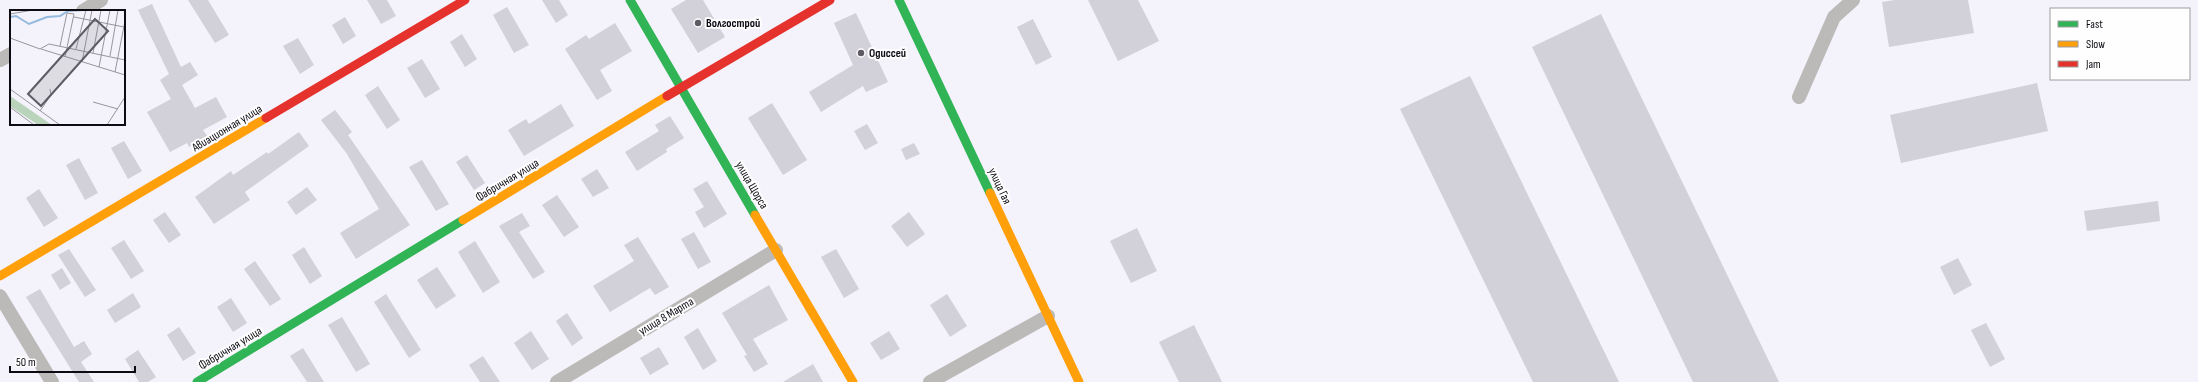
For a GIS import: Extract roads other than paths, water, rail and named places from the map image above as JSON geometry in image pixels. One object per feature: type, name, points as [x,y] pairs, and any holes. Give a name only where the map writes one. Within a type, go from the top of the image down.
[{"type":"street","points":[[85,10],[101,0]]},
{"type":"street","name":"Авиационная улица","points":[[0,276],[465,0]]},
{"type":"street","name":"улица Щорса","points":[[630,0],[853,382]]},
{"type":"street","name":"Фабричная улица","points":[[197,382],[830,0]]},
{"type":"street","name":"улица Гая","points":[[899,0],[1078,382]]},
{"type":"street","points":[[1799,97],[1834,17],[1853,0]]},
{"type":"street","points":[[0,60],[10,55]]},
{"type":"street","name":"улица 8 Марта","points":[[557,382],[776,250]]},
{"type":"street","points":[[0,296],[52,382]]},
{"type":"street","points":[[930,382],[1048,316]]},
{"type":"place","name":"Волгострой","points":[[698,23]]},
{"type":"place","name":"Одиссей","points":[[861,53]]}]
